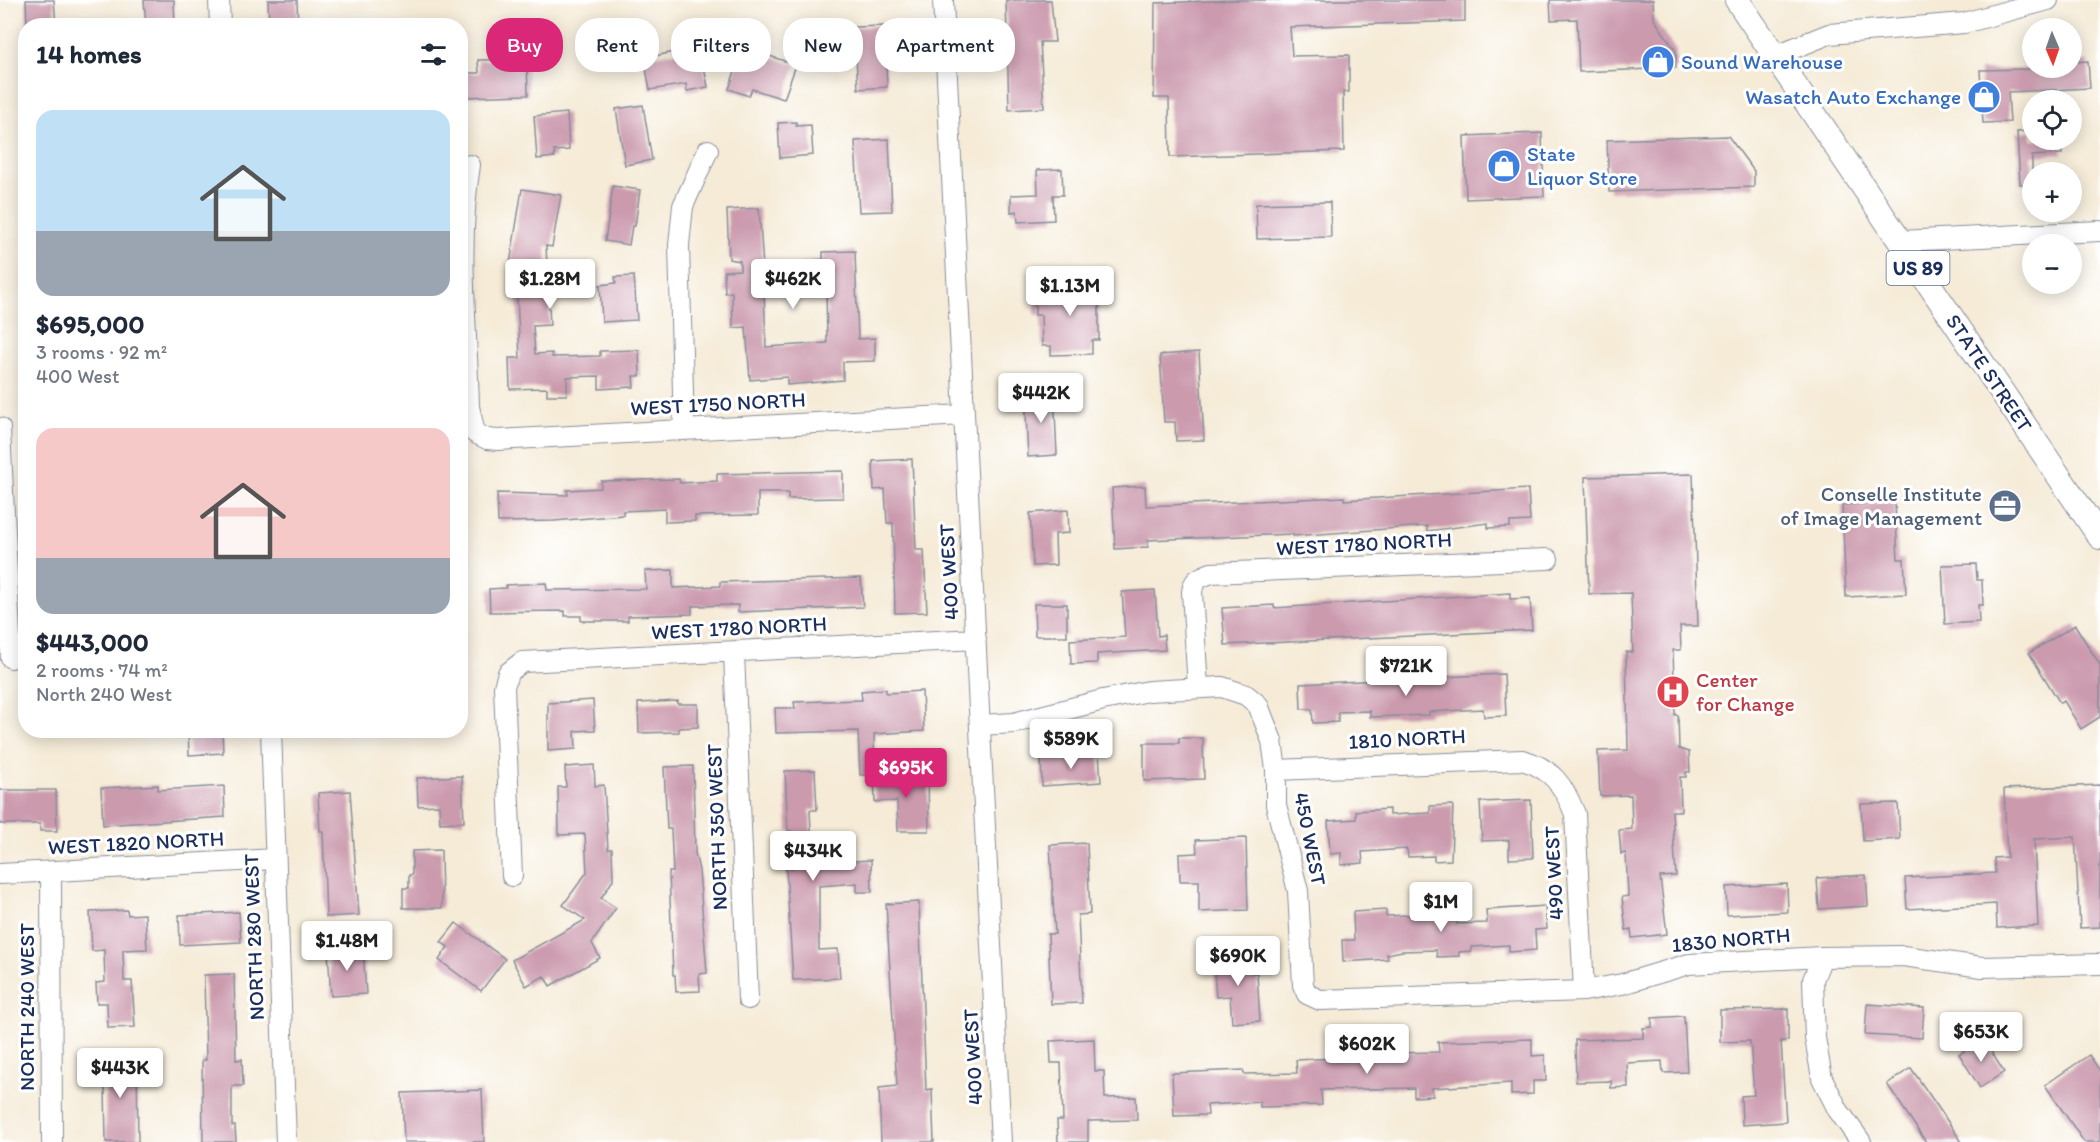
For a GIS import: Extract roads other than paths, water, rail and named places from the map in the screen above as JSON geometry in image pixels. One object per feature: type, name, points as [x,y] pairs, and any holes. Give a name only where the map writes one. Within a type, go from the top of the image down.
[{"type":"main road","name":"STATE STREET","points":[[1737,0],[2100,537]]},
{"type":"street","points":[[219,0],[220,18]]},
{"type":"street","name":"400 WEST","points":[[943,0],[1001,1142]]},
{"type":"street","points":[[1774,56],[1829,34],[1964,23],[2048,0]]},
{"type":"street","points":[[684,429],[679,245],[683,206],[708,150]]},
{"type":"street","name":"WEST 1750 NORTH","points":[[468,177],[470,165]]},
{"type":"street","points":[[1900,241],[2100,231]]},
{"type":"street","name":"WEST 1750 NORTH","points":[[468,379],[469,407],[475,433],[488,439],[498,440],[964,415]]},
{"type":"street","points":[[0,428],[12,658]]},
{"type":"street","name":"WEST 1780 NORTH","points":[[1198,688],[1192,592],[1194,582],[1211,573],[1548,559]]},
{"type":"street","name":"WEST 1780 NORTH","points":[[512,876],[504,687],[508,673],[522,662],[976,639]]},
{"type":"street","name":"NORTH 350 WEST","points":[[734,653],[748,999]]},
{"type":"street","name":"450 WEST","points":[[1198,688],[1222,687],[1246,695],[1258,705],[1269,731],[1276,770],[1276,805],[1298,891],[1303,985]]},
{"type":"street","points":[[981,725],[1014,723],[1103,700],[1149,692],[1198,688]]},
{"type":"street","name":"NORTH 280 WEST","points":[[271,738],[286,1142]]},
{"type":"street","name":"1810 NORTH","points":[[1276,770],[1480,759],[1522,760],[1540,764]]},
{"type":"street","name":"490 WEST","points":[[1540,764],[1559,781],[1575,814],[1584,991]]},
{"type":"street","name":"WEST 1820 NORTH","points":[[0,874],[275,859]]},
{"type":"street","name":"NORTH 240 WEST","points":[[51,872],[52,1142]]},
{"type":"street","name":"1830 NORTH","points":[[1303,985],[1311,997],[1335,1001],[1584,991],[1622,984],[1689,964],[1822,957],[1903,956],[1982,967],[2100,964]]},
{"type":"street","points":[[1822,957],[1813,980],[1815,1038],[1822,1078],[1838,1110],[1861,1142]]},
{"type":"place","name":"Sound Warehouse","points":[[1658,62]]},
{"type":"place","name":"Wasatch Auto Exchange","points":[[1984,97]]},
{"type":"place","name":"State Liquor Store","points":[[1504,166]]},
{"type":"place","name":"Conselle Institute of Image Management","points":[[2005,506]]},
{"type":"place","name":"Center for Change","points":[[1673,692]]}]
